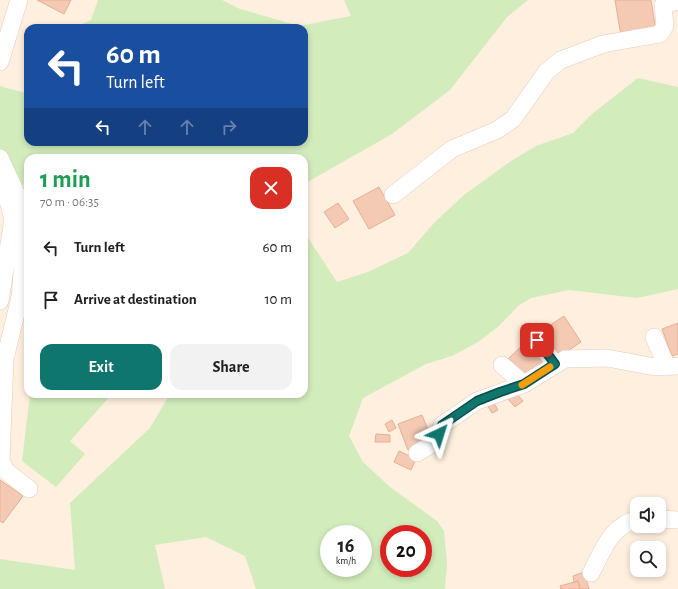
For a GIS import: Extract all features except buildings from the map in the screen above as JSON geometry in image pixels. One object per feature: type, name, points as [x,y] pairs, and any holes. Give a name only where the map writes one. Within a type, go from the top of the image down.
[{"type":"lane","points":[[0,62],[19,0]]},
{"type":"lane","points":[[393,195],[452,149],[497,130],[513,119],[547,71],[561,60],[603,44],[660,34],[665,26],[663,5],[678,1]]},
{"type":"lane","points":[[0,158],[23,208],[24,214]]},
{"type":"lane","points":[[0,172],[13,219],[0,301]]},
{"type":"lane","points":[[24,250],[20,297],[6,360],[1,461],[6,471],[29,489]]},
{"type":"lane","points":[[417,453],[435,442],[442,425],[477,401],[524,384],[565,359],[607,358],[638,365],[655,367],[672,366],[654,337]]},
{"type":"lane","points":[[537,340],[555,364]]},
{"type":"lane","points":[[502,365],[524,384]]},
{"type":"lane","points":[[666,519],[678,520]]},
{"type":"lane","points":[[591,573],[612,535],[619,528],[630,523]]},
{"type":"green space","points":[[98,0],[222,0],[240,9],[292,24],[82,24],[91,20]]},
{"type":"green space","points":[[344,0],[528,0],[507,17],[450,90],[392,134],[308,182],[308,154],[24,154],[24,185],[0,182],[0,86],[24,93],[24,146],[308,146],[308,24],[351,16]]},
{"type":"green space","points":[[638,78],[678,87],[678,289],[637,298],[569,290],[531,298],[518,306],[499,326],[478,342],[452,356],[426,364],[363,398],[349,436],[363,462],[390,487],[437,521],[444,531],[447,562],[445,589],[256,589],[245,556],[206,537],[155,545],[165,589],[0,589],[0,559],[75,570],[70,503],[150,428],[168,398],[308,398],[308,238],[337,282],[368,272],[408,253],[434,223],[464,195],[511,161],[536,146],[573,133],[592,114]]},
{"type":"green space","points":[[30,398],[108,398],[70,441],[85,454],[56,487],[22,461]]},
{"type":"slow traffic","points":[[522,385],[550,367]]},
{"type":"route","points":[[439,434],[442,425],[477,401],[524,384],[555,364],[537,340]]}]
